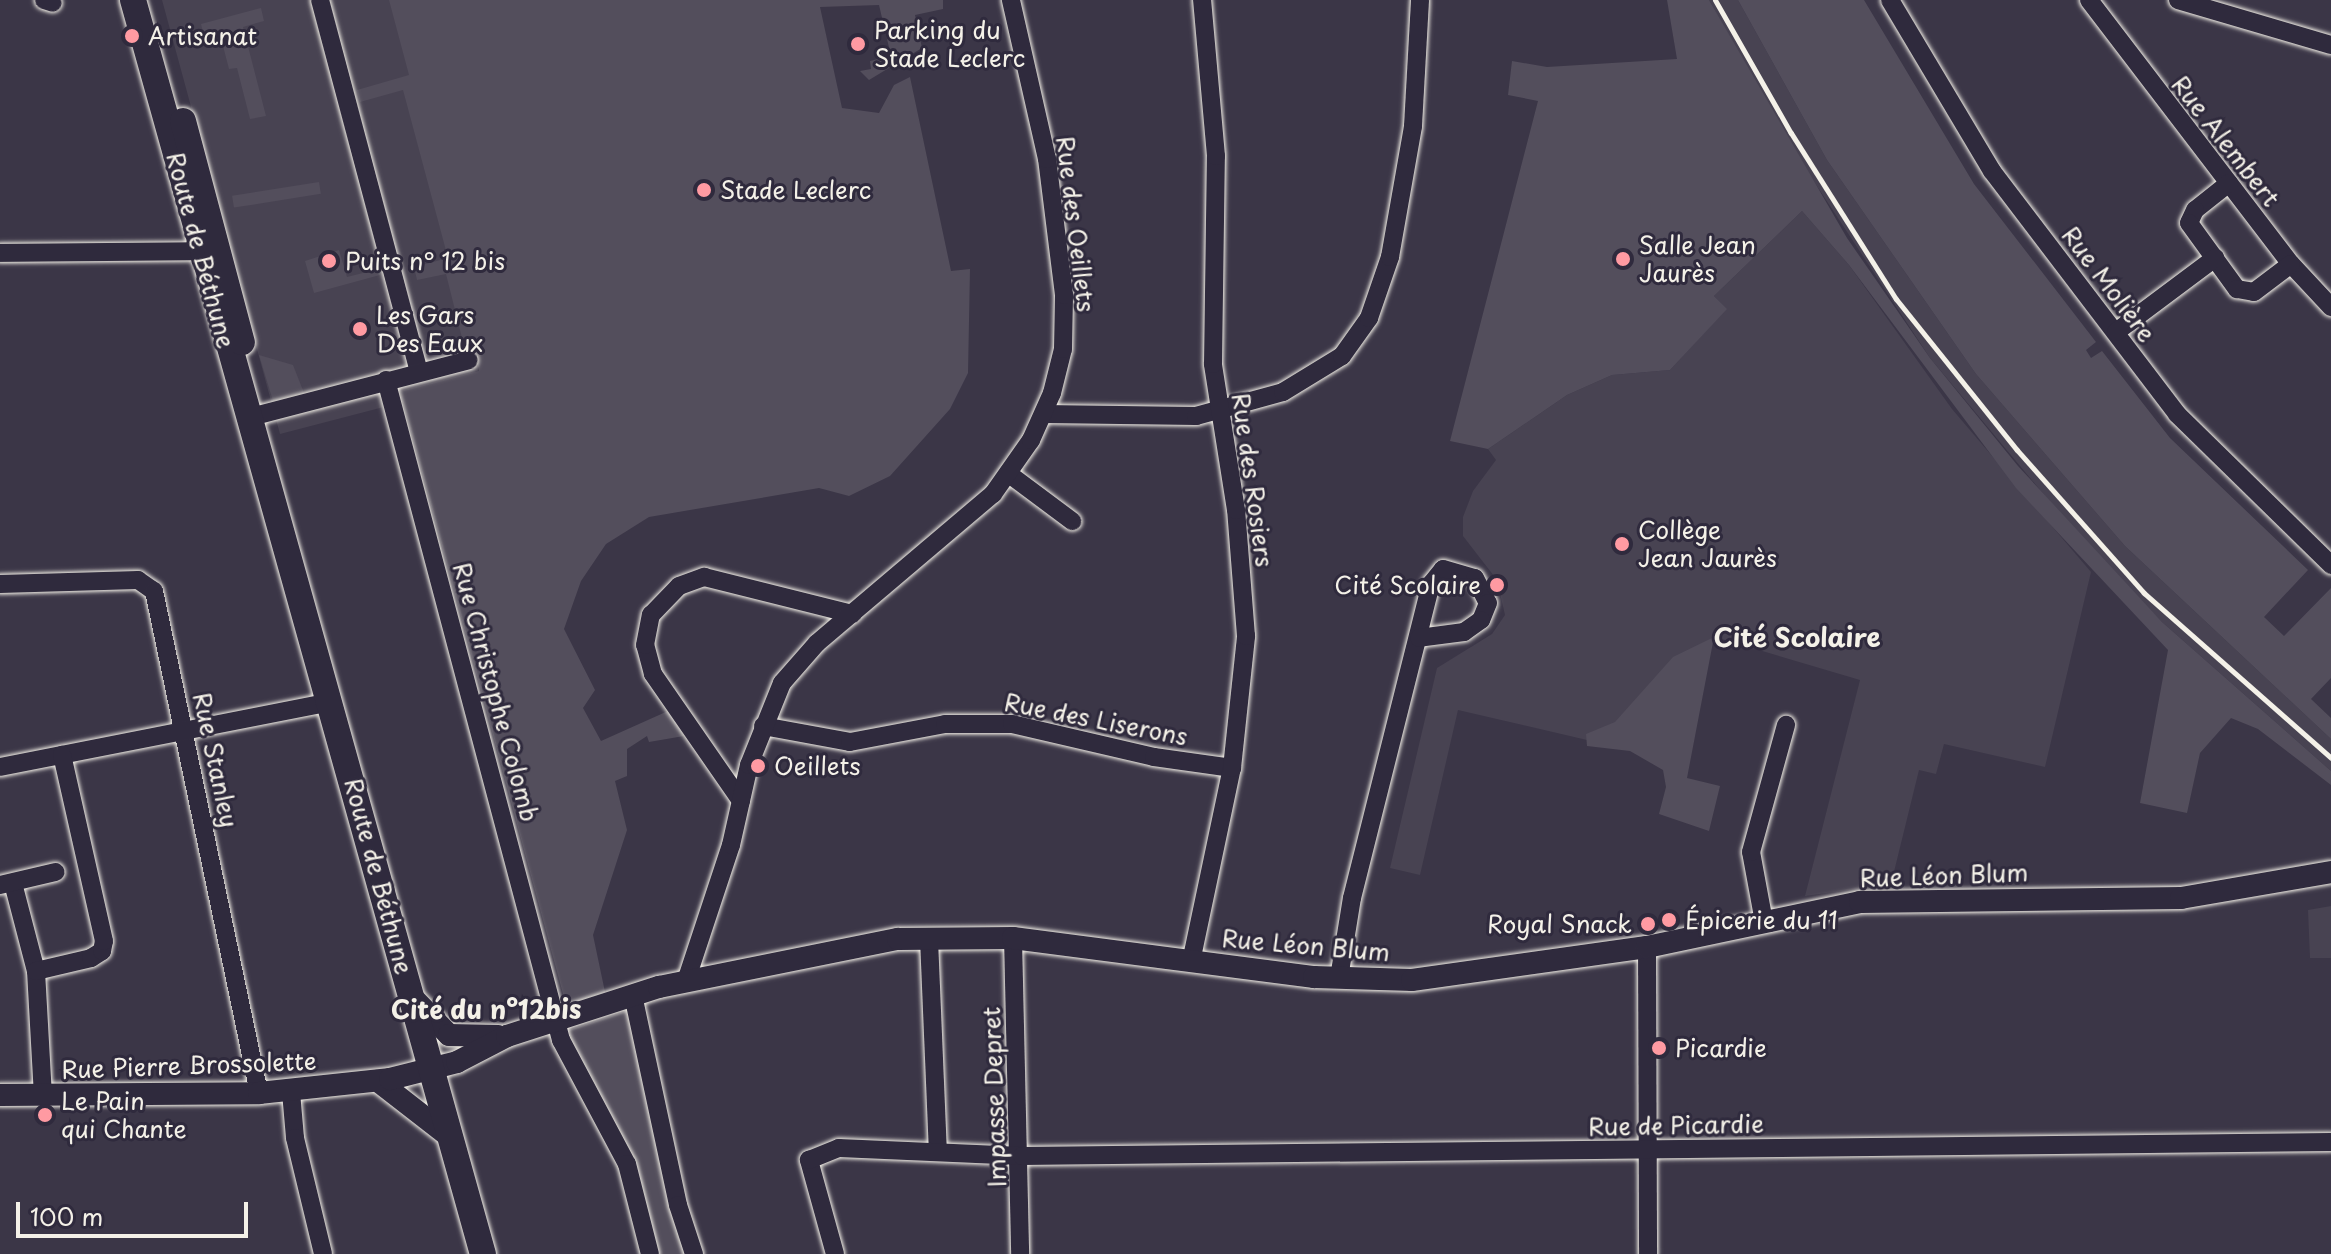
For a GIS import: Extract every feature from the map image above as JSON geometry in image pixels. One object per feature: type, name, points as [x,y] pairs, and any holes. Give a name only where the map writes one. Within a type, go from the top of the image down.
[{"type":"main road","name":"Route de Béthune","points":[[133,0],[211,251]]},
{"type":"main road","name":"Route de Béthune","points":[[149,0],[253,416],[275,475],[275,498],[483,1254]]},
{"type":"street","points":[[320,0],[419,372]]},
{"type":"street","name":"Rue des Oeillets","points":[[686,981],[763,726],[792,669],[969,515],[1009,474],[1044,414],[1063,349],[1064,295],[1047,159],[1011,0]]},
{"type":"street","name":"Rue des Rosiers","points":[[1191,962],[1232,768],[1246,636],[1238,526],[1213,364],[1214,112],[1202,0]]},
{"type":"street","points":[[1044,414],[1196,416],[1308,381],[1342,356],[1369,318],[1390,257],[1408,171],[1420,0]]},
{"type":"street","name":"Rue Molière","points":[[1890,0],[1992,171],[2188,427],[2331,565]]},
{"type":"street","name":"Rue Alembert","points":[[2089,0],[2291,264],[2331,307]]},
{"type":"street","points":[[2178,0],[2331,45]]},
{"type":"street","points":[[2229,183],[2190,219],[2237,289],[2247,293],[2291,264]]},
{"type":"street","points":[[0,253],[211,251]]},
{"type":"street","points":[[2116,332],[2215,258]]},
{"type":"street","points":[[253,416],[469,360]]},
{"type":"street","name":"Rue Christophe Colomb","points":[[386,380],[561,1040],[627,1164],[650,1254]]},
{"type":"street","points":[[1009,474],[1072,521]]},
{"type":"street","points":[[741,801],[653,674],[645,645],[651,615],[679,586],[704,577],[852,614]]},
{"type":"street","name":"Rue Stanley","points":[[0,584],[138,580],[154,591],[186,732],[259,1093]]},
{"type":"street","points":[[1339,978],[1352,898],[1419,638]]},
{"type":"street","points":[[0,767],[332,702]]},
{"type":"street","name":"Rue des Liserons","points":[[763,726],[850,742],[945,724],[1012,724],[1154,757],[1232,768]]},
{"type":"street","points":[[1764,922],[1751,852],[1786,725]]},
{"type":"street","points":[[36,971],[91,958],[102,951],[104,941],[62,755]]},
{"type":"street","points":[[43,1095],[36,971],[7,884],[56,872]]},
{"type":"street","name":"Rue Léon Blum","points":[[433,1068],[557,1018],[686,981],[811,954],[929,939],[1013,938],[1339,978],[1412,980],[1647,947],[1877,900],[2181,898],[2331,872]]},
{"type":"street","name":"Impasse Depret","points":[[1013,938],[1022,1156],[1020,1254]]},
{"type":"street","points":[[929,939],[938,1151]]},
{"type":"street","points":[[1647,947],[1648,1254]]},
{"type":"street","points":[[633,995],[678,1205],[694,1254]]},
{"type":"street","points":[[414,999],[434,1024],[458,1038],[507,1036]]},
{"type":"street","name":"Rue Pierre Brossolette","points":[[0,1095],[291,1092],[378,1081],[433,1068]]},
{"type":"street","points":[[378,1081],[450,1137]]},
{"type":"street","points":[[291,1092],[295,1138],[323,1254]]},
{"type":"street","name":"Rue de Picardie","points":[[835,1254],[809,1160],[839,1148],[1022,1156],[2331,1142]]},
{"type":"shaded area","points":[[162,0],[788,0],[429,117],[479,372],[401,391],[403,402],[280,434]]},
{"type":"shaded area","points":[[389,0],[943,0],[943,9],[915,15],[922,48],[869,80],[860,71],[871,69],[870,61],[891,56],[879,5],[820,7],[842,108],[879,113],[894,85],[910,77],[951,271],[970,269],[968,373],[950,409],[890,476],[849,496],[819,488],[649,517],[606,544],[581,581],[564,629],[595,690],[583,708],[601,741],[668,711],[684,736],[649,742],[647,736],[627,749],[627,776],[615,781],[627,830],[593,935],[605,992],[566,1005],[400,391],[479,371],[474,348],[465,350],[446,274],[417,280],[414,267],[448,258],[403,90],[360,102],[357,90],[409,75]]},
{"type":"shaded area","name":"Salle Jean Jaurès","points":[[1667,0],[1709,0],[1847,238],[1930,358],[2018,466],[2162,622],[2331,771],[2331,785],[2258,729],[2231,718],[2200,753],[2187,813],[2140,803],[2168,650],[2016,488],[1849,265],[1802,211],[1714,296],[1727,309],[1670,370],[1612,375],[1567,395],[1488,449],[1450,441],[1538,101],[1508,95],[1512,61],[1547,67],[1677,59]]},
{"type":"shaded area","points":[[1709,0],[1738,0],[1827,160],[1976,374],[2125,546],[2331,739],[2331,771],[2162,622],[2081,539],[1930,358],[1784,136]]},
{"type":"shaded area","points":[[1738,0],[1864,0],[1974,184],[2096,342],[2086,350],[2091,358],[2102,351],[2170,438],[2308,570],[2264,617],[2284,636],[2331,588],[2331,678],[2311,699],[2331,718],[2331,739],[2125,546],[1976,374],[1827,160]]},
{"type":"shaded area","points":[[261,8],[264,21],[243,27],[266,116],[250,119],[237,68],[229,69],[222,42],[206,45],[201,24]]},
{"type":"shaded area","points":[[319,182],[321,194],[234,208],[232,196]]},
{"type":"shaded area","points":[[1802,211],[1849,265],[1952,409],[2091,572],[2045,767],[1944,744],[1936,774],[1919,770],[1891,884],[1805,896],[1860,680],[1715,637],[1604,744],[1458,710],[1420,875],[1390,868],[1437,668],[1492,634],[1505,615],[1497,580],[1463,536],[1463,517],[1473,491],[1496,460],[1488,449],[1567,395],[1612,375],[1670,370],[1726,309],[1714,296]]},
{"type":"shaded area","points":[[339,250],[347,277],[379,269],[380,275],[314,293],[305,261]]},
{"type":"shaded area","points":[[259,355],[293,365],[304,393],[273,401]]},
{"type":"shaded area","points":[[1714,637],[1687,778],[1720,786],[1709,831],[1659,814],[1666,787],[1663,770],[1630,751],[1587,746],[1586,734],[1615,722],[1673,657]]},
{"type":"shaded area","points":[[2331,906],[2331,958],[2310,958],[2308,910]]},
{"type":"shaded area","points":[[636,1008],[694,1254],[650,1254],[627,1164],[560,1033]]},
{"type":"railway","points":[[1715,0],[1791,133],[1896,299],[2017,450],[2144,593],[2331,758]]},
{"type":"place","name":"Artisanat","points":[[132,36]]},
{"type":"place","name":"Parking du Stade Leclerc","points":[[858,44]]},
{"type":"place","name":"Stade Leclerc","points":[[704,190]]},
{"type":"place","name":"Salle Jean Jaurès","points":[[1623,259]]},
{"type":"place","name":"Puits n° 12 bis","points":[[329,261]]},
{"type":"place","name":"Les Gars Des Eaux","points":[[360,329]]},
{"type":"place","name":"Collège Jean Jaurès","points":[[1622,544]]},
{"type":"place","name":"Cité Scolaire","points":[[1497,585]]},
{"type":"place","name":"Oeillets","points":[[758,766]]},
{"type":"place","name":"Épicerie du 11","points":[[1669,920]]},
{"type":"place","name":"Royal Snack","points":[[1648,924]]},
{"type":"place","name":"Picardie","points":[[1659,1048]]},
{"type":"place","name":"Le Pain qui Chante","points":[[45,1115]]},
{"type":"district","name":"Cité Scolaire","points":[[1797,637]]},
{"type":"district","name":"Cité du n°12bis","points":[[486,1009]]}]
